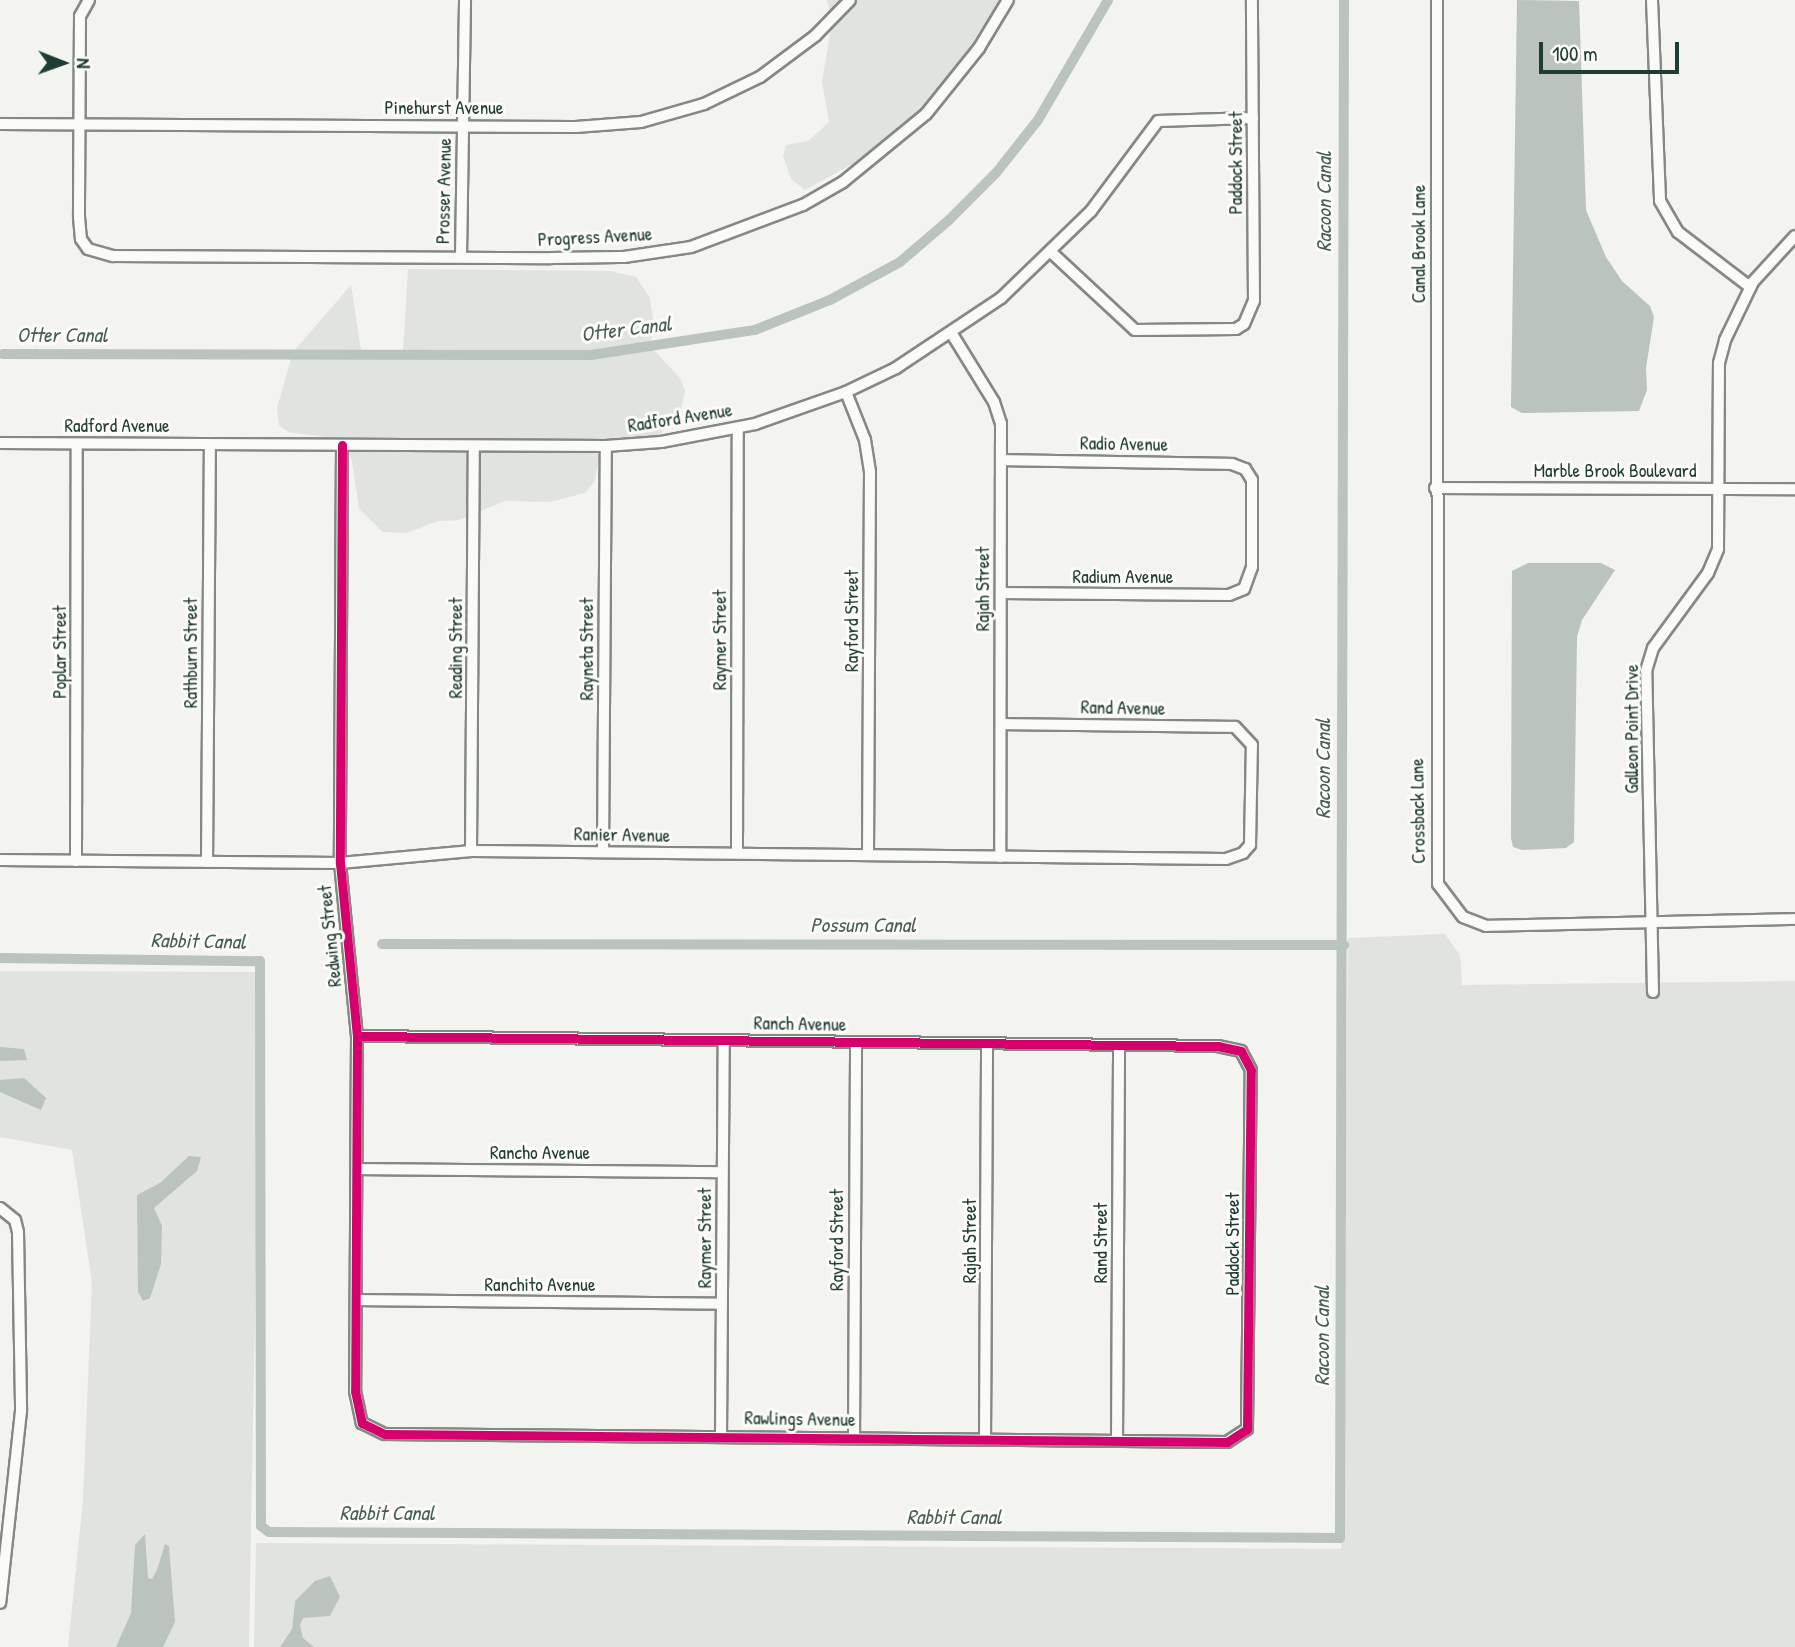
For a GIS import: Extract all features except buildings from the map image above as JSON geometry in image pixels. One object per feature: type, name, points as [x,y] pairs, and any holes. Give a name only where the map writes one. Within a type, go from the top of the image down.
[{"type":"street","points":[[79,124],[80,16],[89,0]]},
{"type":"street","name":"Prosser Avenue","points":[[461,257],[465,0]]},
{"type":"street","name":"Pinehurst Avenue","points":[[0,124],[611,125],[686,110],[739,89],[778,66],[850,0]]},
{"type":"street","name":"Progress Avenue","points":[[79,124],[79,228],[88,249],[113,256],[599,258],[660,252],[725,237],[803,205],[843,182],[926,114],[979,48],[1007,0]]},
{"type":"street","name":"Paddock Street","points":[[1052,253],[1135,330],[1236,329],[1244,324],[1254,301],[1252,0]]},
{"type":"street","name":"Canal Brook Lane","points":[[1435,488],[1437,0]]},
{"type":"street","points":[[1652,0],[1660,201],[1678,232],[1751,287]]},
{"type":"street","name":"Radford Avenue","points":[[0,443],[606,446],[738,428],[846,392],[952,334],[1052,253],[1091,211],[1158,121],[1253,118]]},
{"type":"street","points":[[1718,488],[1719,363],[1751,287],[1795,236]]},
{"type":"street","name":"Rajah Street","points":[[952,334],[999,413],[1002,460],[1000,857]]},
{"type":"street","name":"Rayford Street","points":[[846,392],[865,440],[870,472],[868,855]]},
{"type":"street","name":"Raymer Street","points":[[737,853],[738,428]]},
{"type":"street","name":"Poplar Street","points":[[76,861],[78,444]]},
{"type":"street","name":"Rathburn Street","points":[[206,862],[210,444]]},
{"type":"street","name":"Redwing Street","points":[[342,445],[340,863],[357,1036],[355,1403],[362,1423]]},
{"type":"street","name":"Reading Street","points":[[471,851],[474,446]]},
{"type":"street","name":"Rayneta Street","points":[[603,852],[606,446]]},
{"type":"street","name":"Radio Avenue","points":[[1002,460],[1214,463],[1245,469],[1253,491],[1253,555],[1251,579],[1244,589]]},
{"type":"street","name":"Marble Brook Boulevard","points":[[1435,488],[1795,489]]},
{"type":"street","name":"Crossback Lane","points":[[1435,488],[1438,884],[1463,917],[1486,926],[1795,919]]},
{"type":"street","name":"Galleon Point Drive","points":[[1653,992],[1646,671],[1653,648],[1714,563],[1718,488]]},
{"type":"street","name":"Radium Avenue","points":[[1001,593],[1219,595],[1244,589]]},
{"type":"street","name":"Rand Avenue","points":[[1001,724],[1224,726],[1244,732],[1252,745],[1252,832],[1243,853]]},
{"type":"street","name":"Ranier Avenue","points":[[0,860],[340,863],[471,851],[1226,859],[1243,853]]},
{"type":"street","name":"Ranch Avenue","points":[[357,1036],[1217,1046],[1241,1051]]},
{"type":"street","name":"Raymer Street","points":[[721,1435],[724,1041]]},
{"type":"street","name":"Rayford Street","points":[[854,1438],[856,1042]]},
{"type":"street","name":"Rajah Street","points":[[985,1439],[987,1043]]},
{"type":"street","name":"Rand Street","points":[[1118,1440],[1119,1045]]},
{"type":"street","name":"Paddock Street","points":[[1240,1437],[1247,1429],[1250,1405],[1251,1178],[1251,1070],[1241,1051]]},
{"type":"street","name":"Rancho Avenue","points":[[357,1169],[722,1172]]},
{"type":"street","points":[[0,1208],[15,1220],[18,1231],[21,1411],[0,1604]]},
{"type":"street","name":"Ranchito Avenue","points":[[357,1300],[722,1304]]},
{"type":"street","name":"Rawlings Avenue","points":[[362,1423],[385,1434],[721,1435],[1227,1442],[1240,1437]]},
{"type":"shaded area","points":[[827,0],[1007,0],[983,47],[889,144],[805,190],[791,179],[783,156],[786,145],[808,141],[829,122],[822,82],[832,22]]},
{"type":"shaded area","points":[[1517,0],[1579,1],[1586,210],[1606,257],[1622,281],[1650,306],[1654,317],[1646,368],[1647,390],[1639,411],[1522,413],[1511,407]]},
{"type":"shaded area","points":[[408,269],[610,271],[636,277],[650,298],[654,326],[650,346],[680,378],[685,391],[679,418],[656,437],[601,453],[594,482],[585,493],[550,502],[505,501],[459,520],[438,521],[406,533],[383,532],[359,509],[352,461],[345,446],[333,438],[288,432],[279,425],[277,408],[293,352],[351,285],[361,350],[403,352]]},
{"type":"shaded area","points":[[1528,563],[1601,563],[1615,570],[1582,620],[1577,637],[1574,842],[1566,848],[1522,850],[1513,847],[1511,838],[1512,571]]},
{"type":"shaded area","points":[[1445,934],[1460,955],[1462,985],[1795,981],[1795,1647],[314,1647],[303,1638],[300,1626],[303,1618],[330,1616],[340,1597],[330,1576],[295,1600],[292,1629],[280,1647],[254,1647],[256,1543],[1341,1549],[1348,938]]},
{"type":"shaded area","points":[[0,971],[261,972],[249,1647],[68,1647],[83,1500],[92,1283],[72,1150],[0,1137]]},
{"type":"shaded area","points":[[0,1047],[24,1049],[27,1060],[0,1061]]},
{"type":"shaded area","points":[[24,1078],[46,1098],[41,1110],[0,1092],[0,1080]]},
{"type":"shaded area","points":[[189,1156],[201,1157],[197,1171],[154,1208],[162,1226],[161,1264],[150,1298],[143,1301],[138,1292],[137,1195],[160,1183]]},
{"type":"shaded area","points":[[145,1534],[148,1578],[152,1579],[157,1570],[165,1544],[169,1546],[175,1622],[163,1647],[116,1647],[131,1613],[135,1545]]},
{"type":"shaded area","points":[[330,1576],[340,1597],[330,1616],[303,1618],[300,1625],[303,1638],[314,1647],[280,1647],[292,1629],[295,1601],[315,1581]]},
{"type":"waterway","name":"Otter Canal","points":[[3,354],[591,355],[755,330],[830,300],[900,262],[949,220],[996,173],[1038,120],[1108,0]]},
{"type":"waterway","name":"Rabbit Canal","points":[[0,958],[260,961],[261,1526],[269,1532],[1340,1538],[1344,0]]},
{"type":"waterway","name":"Possum Canal","points":[[382,944],[1344,945]]},
{"type":"cycle path","points":[[342,445],[340,863],[357,1036],[355,1391],[362,1423],[385,1434],[1227,1442],[1247,1429],[1251,1070],[1241,1051],[1218,1046],[357,1036]]},
{"type":"water label","name":"Racoon Canal","points":[[1324,202]]},
{"type":"water label","name":"Racoon Canal","points":[[1323,769]]},
{"type":"water label","name":"Racoon Canal","points":[[1322,1336]]}]
